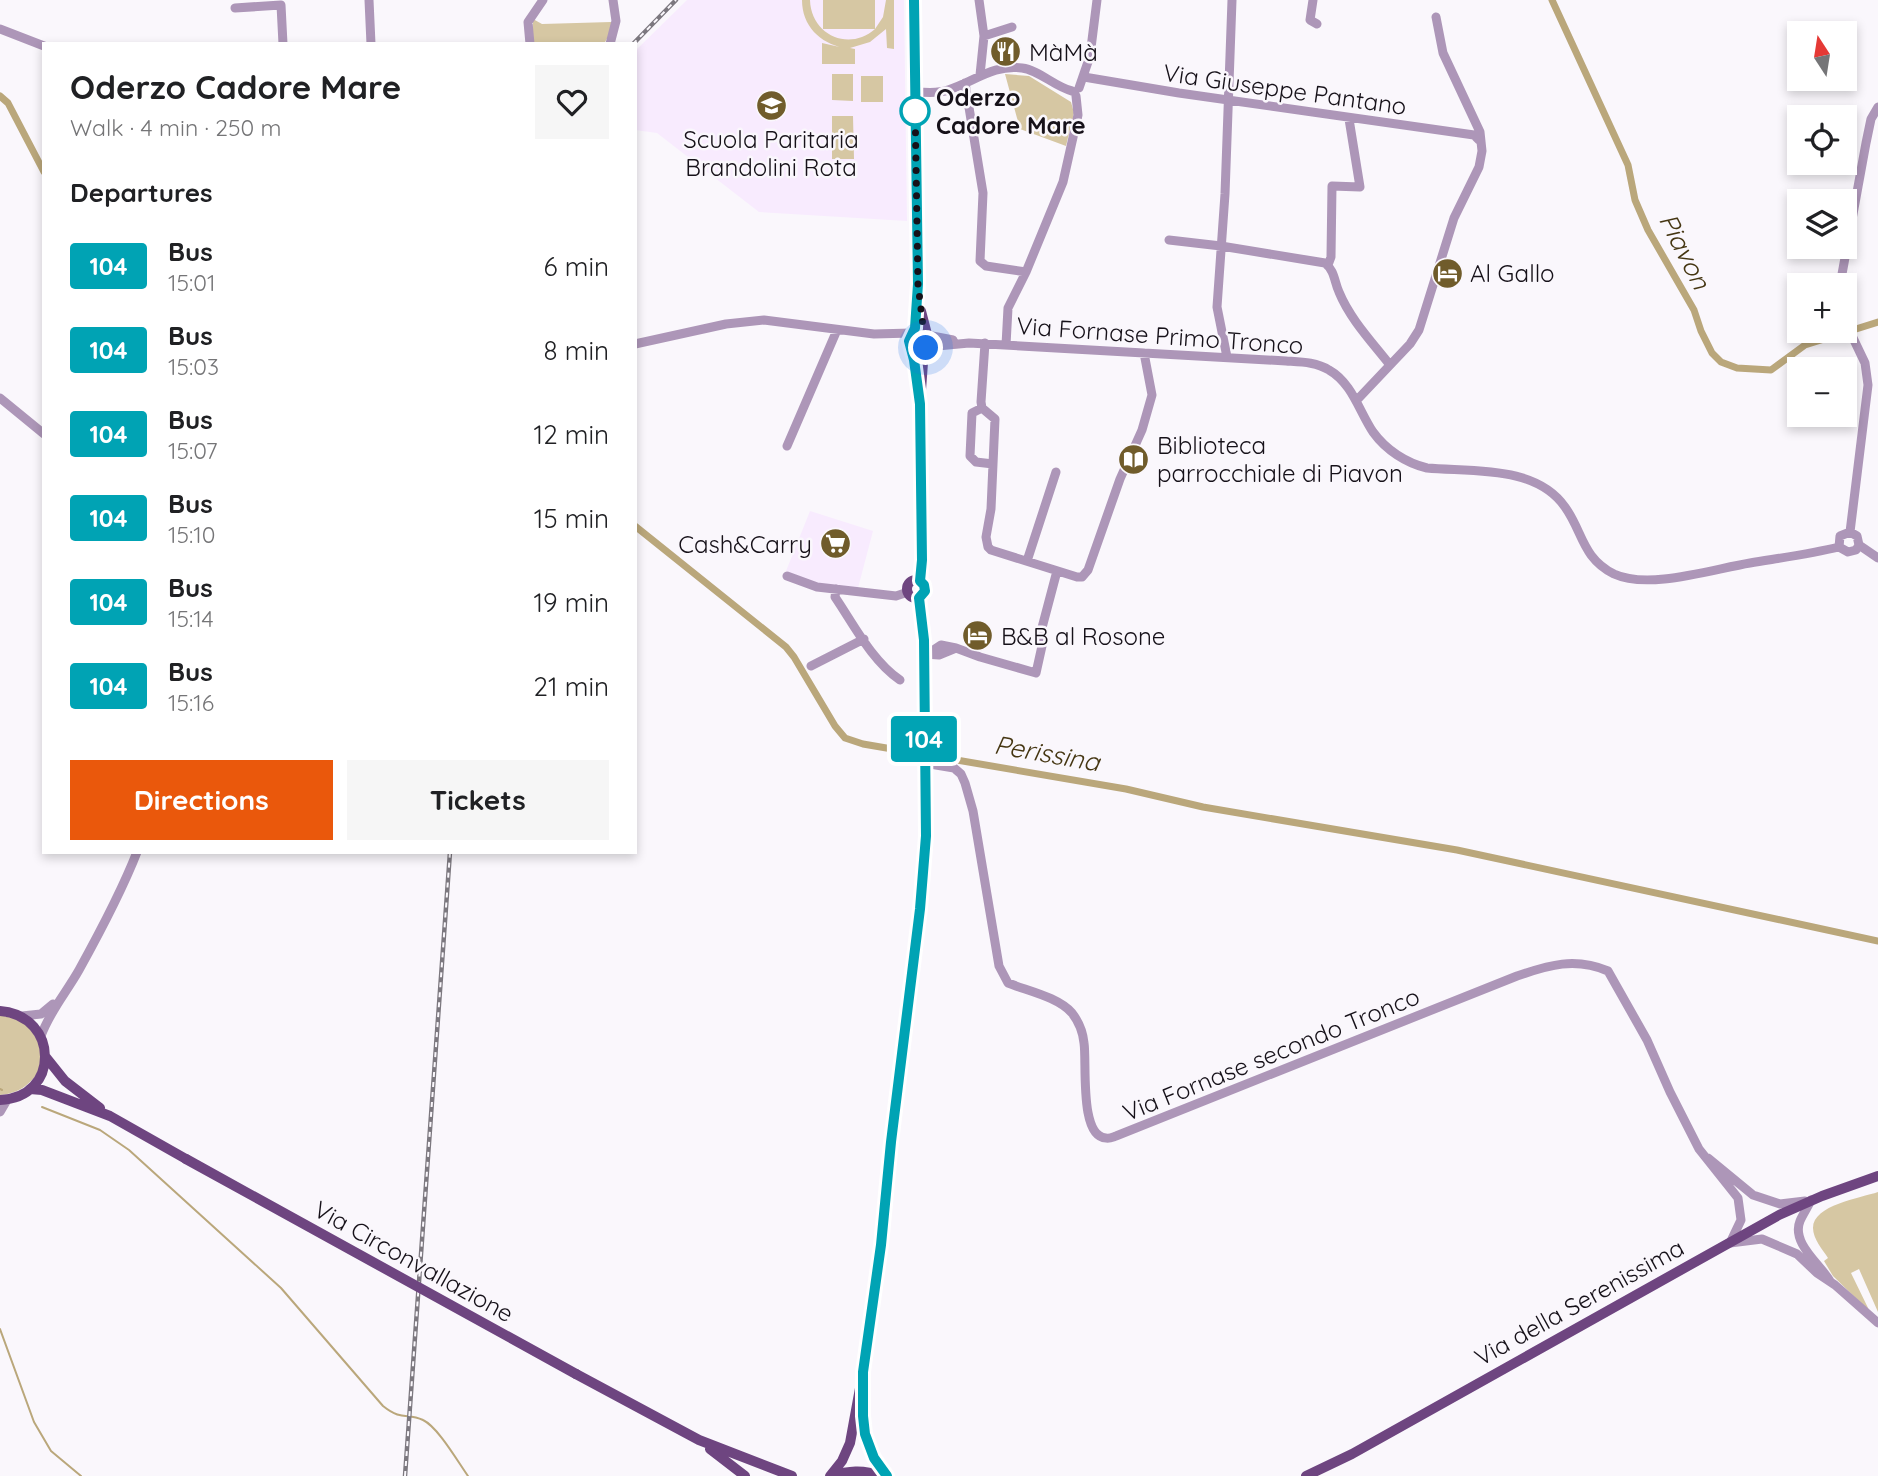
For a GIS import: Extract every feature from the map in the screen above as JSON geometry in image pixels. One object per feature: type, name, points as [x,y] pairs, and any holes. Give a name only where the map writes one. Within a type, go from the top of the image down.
[{"type":"main road","points":[[914,0],[918,284],[916,350],[925,348],[920,404]]},
{"type":"main road","points":[[831,1476],[850,1443],[863,1372],[881,1245],[926,836],[924,744],[927,653],[919,598],[925,591],[920,581],[920,404],[916,337]]},
{"type":"main road","points":[[919,598],[914,598],[908,592],[911,583],[920,581]]},
{"type":"main road","points":[[0,1011],[22,1016],[41,1036],[45,1056],[41,1074],[30,1089],[19,1096],[4,1100]]},
{"type":"main road","name":"Via Circonvallazione","points":[[45,1056],[65,1081],[110,1116]]},
{"type":"main road","name":"Via Circonvallazione","points":[[30,1089],[43,1090],[110,1116],[699,1440],[792,1476]]},
{"type":"main road","name":"Via della Serenissima","points":[[1306,1476],[1352,1454],[1779,1215],[1811,1200],[1878,1176]]},
{"type":"main road","points":[[863,1372],[865,1434],[874,1458],[887,1476]]},
{"type":"main road","name":"Via Circonvallazione","points":[[699,1440],[745,1476]]},
{"type":"main road","points":[[831,1476],[848,1471],[880,1476]]},
{"type":"street","points":[[369,0],[371,42]]},
{"type":"street","points":[[530,42],[528,22],[543,0]]},
{"type":"street","points":[[611,42],[616,21],[613,0]]},
{"type":"street","points":[[979,0],[984,36],[980,75]]},
{"type":"street","points":[[1006,345],[1008,308],[1063,182],[1077,115],[1076,92],[1090,56],[1097,0]]},
{"type":"street","points":[[1227,357],[1217,307],[1226,194],[1232,0]]},
{"type":"street","points":[[1313,0],[1310,20],[1317,24]]},
{"type":"street","points":[[235,8],[258,3],[281,5],[283,42]]},
{"type":"street","points":[[1356,401],[1410,344],[1423,320],[1454,218],[1479,167],[1482,151],[1480,132],[1443,53],[1436,18]]},
{"type":"street","points":[[984,36],[1012,27]]},
{"type":"street","points":[[0,29],[42,45]]},
{"type":"street","points":[[915,92],[945,91],[994,70],[1023,68],[1061,88],[1076,92]]},
{"type":"street","name":"Via Giuseppe Pantano","points":[[1084,77],[1349,119],[1474,135],[1479,140]]},
{"type":"street","points":[[965,83],[983,193],[980,261],[986,266],[1026,272]]},
{"type":"street","points":[[1842,273],[1871,119],[1878,107]]},
{"type":"street","points":[[1328,265],[1331,257],[1332,186],[1360,187],[1349,119]]},
{"type":"street","points":[[1168,240],[1221,246],[1328,265],[1334,272],[1338,292],[1348,311],[1390,365]]},
{"type":"street","name":"Via Fornase Primo Tronco","points":[[637,344],[746,321],[764,320],[969,343],[1310,363],[1322,366],[1338,376],[1380,439],[1413,465],[1513,475],[1528,478],[1543,486],[1566,508],[1590,555],[1615,574],[1631,579],[1649,580],[1839,547]]},
{"type":"street","points":[[787,446],[837,330]]},
{"type":"street","name":"Via Fornase Primo Tronco","points":[[925,348],[969,343]]},
{"type":"street","points":[[982,408],[985,343]]},
{"type":"street","points":[[1850,532],[1868,385],[1865,363],[1855,343]]},
{"type":"street","points":[[982,408],[995,419],[991,509],[986,537],[988,547],[1082,577],[1088,570],[1120,479],[1142,430],[1152,395],[1144,353]]},
{"type":"street","points":[[0,398],[42,432]]},
{"type":"street","points":[[982,408],[972,413],[970,456],[976,462],[993,464]]},
{"type":"street","points":[[1027,561],[1056,472]]},
{"type":"street","points":[[1850,532],[1857,536],[1859,545],[1878,558]]},
{"type":"street","points":[[1850,532],[1840,536],[1839,547],[1848,552],[1856,550],[1859,545]]},
{"type":"street","points":[[927,653],[941,645],[1036,673],[1040,642],[1057,571]]},
{"type":"street","points":[[787,576],[817,587],[896,596],[908,592]]},
{"type":"street","points":[[835,589],[835,597],[887,672],[900,680]]},
{"type":"street","points":[[811,666],[864,639]]},
{"type":"street","name":"Via Fornase secondo Tronco","points":[[924,763],[954,768],[961,774],[972,811],[1003,977],[1008,983],[1067,1008],[1080,1028],[1086,1062],[1086,1108],[1094,1132],[1105,1139],[1517,976],[1552,964],[1576,962],[1608,971],[1647,1040],[1699,1149],[1753,1195],[1780,1203],[1811,1200]]},
{"type":"street","points":[[41,1036],[57,1001],[73,979],[109,915],[136,854]]},
{"type":"street","points":[[22,1016],[41,1014],[57,1001]]},
{"type":"street","points":[[0,1112],[4,1100]]},
{"type":"street","name":"Via Fornase secondo Tronco","points":[[1707,1157],[1741,1205],[1741,1220],[1730,1243]]},
{"type":"street","points":[[1811,1200],[1799,1223],[1798,1232],[1803,1246],[1831,1283]]},
{"type":"street","points":[[1730,1243],[1762,1239],[1797,1254],[1878,1323]]},
{"type":"shaded area","name":"Scuola Paritaria Brandolini Rota","points":[[687,0],[904,0],[907,221],[759,212],[657,133],[637,130],[637,49]]},
{"type":"shaded area","points":[[802,0],[810,0],[812,12],[824,31],[843,39],[854,39],[875,29],[883,17],[886,0],[894,0],[894,49],[887,48],[886,29],[870,42],[850,48],[855,49],[855,64],[822,64],[822,43],[835,46],[814,32],[803,9]]},
{"type":"shaded area","points":[[823,0],[875,0],[875,29],[823,29]]},
{"type":"shaded area","points":[[533,19],[542,24],[611,22],[611,31],[605,42],[532,42]]},
{"type":"shaded area","points":[[832,74],[853,74],[853,101],[832,100]]},
{"type":"shaded area","points":[[1005,74],[1029,76],[1071,102],[1074,113],[1066,146],[1020,129]]},
{"type":"shaded area","points":[[861,76],[883,76],[883,102],[861,102]]},
{"type":"shaded area","points":[[832,116],[853,116],[854,159],[832,159]]},
{"type":"shaded area","name":"Cash&Carry","points":[[810,511],[873,531],[858,588],[817,584],[786,571]]},
{"type":"shaded area","points":[[0,1015],[25,1023],[33,1033],[42,1054],[37,1074],[30,1082],[12,1093],[0,1095]]},
{"type":"shaded area","points":[[1878,1192],[1878,1312],[1859,1269],[1851,1273],[1870,1312],[1833,1276],[1824,1261],[1828,1258],[1816,1240],[1813,1228],[1815,1220],[1829,1208]]},
{"type":"waterway","name":"Piavon","points":[[1552,0],[1628,165],[1635,200],[1648,230],[1694,310],[1712,353],[1721,362],[1737,368],[1771,370],[1805,345],[1878,322]]},
{"type":"waterway","name":"Perissina","points":[[0,96],[8,103],[42,168]]},
{"type":"waterway","points":[[637,528],[786,647],[835,726],[845,738],[863,744],[1126,789],[1203,807],[1457,850],[1878,941]]},
{"type":"waterway","points":[[42,1107],[100,1130],[129,1150],[281,1288],[383,1406],[395,1414],[418,1418],[429,1424],[468,1476]]},
{"type":"waterway","points":[[0,1329],[34,1422],[51,1451],[81,1476]]},
{"type":"railway","points":[[635,42],[676,0]]},
{"type":"railway","points":[[405,1476],[450,854]]},
{"type":"bus line","name":"104","points":[[887,1476],[874,1458],[865,1434],[863,1372],[881,1245],[926,836],[924,640],[923,613],[919,598],[925,591],[920,581],[920,404],[909,341],[915,328],[918,284],[914,0]]},
{"type":"place","name":"MàMà","points":[[1006,52]]},
{"type":"place","name":"Scuola Paritaria Brandolini Rota","points":[[771,105]]},
{"type":"place","name":"Oderzo Cadore Mare","points":[[915,111]]},
{"type":"place","name":"Al Gallo","points":[[1447,273]]},
{"type":"place","name":"Biblioteca parrocchiale di Piavon","points":[[1134,459]]},
{"type":"place","name":"Cash&Carry","points":[[835,544]]},
{"type":"place","name":"B&B al Rosone","points":[[978,636]]},
{"type":"route","points":[[915,111],[915,103],[918,284],[923,326],[929,340],[926,348]]}]
